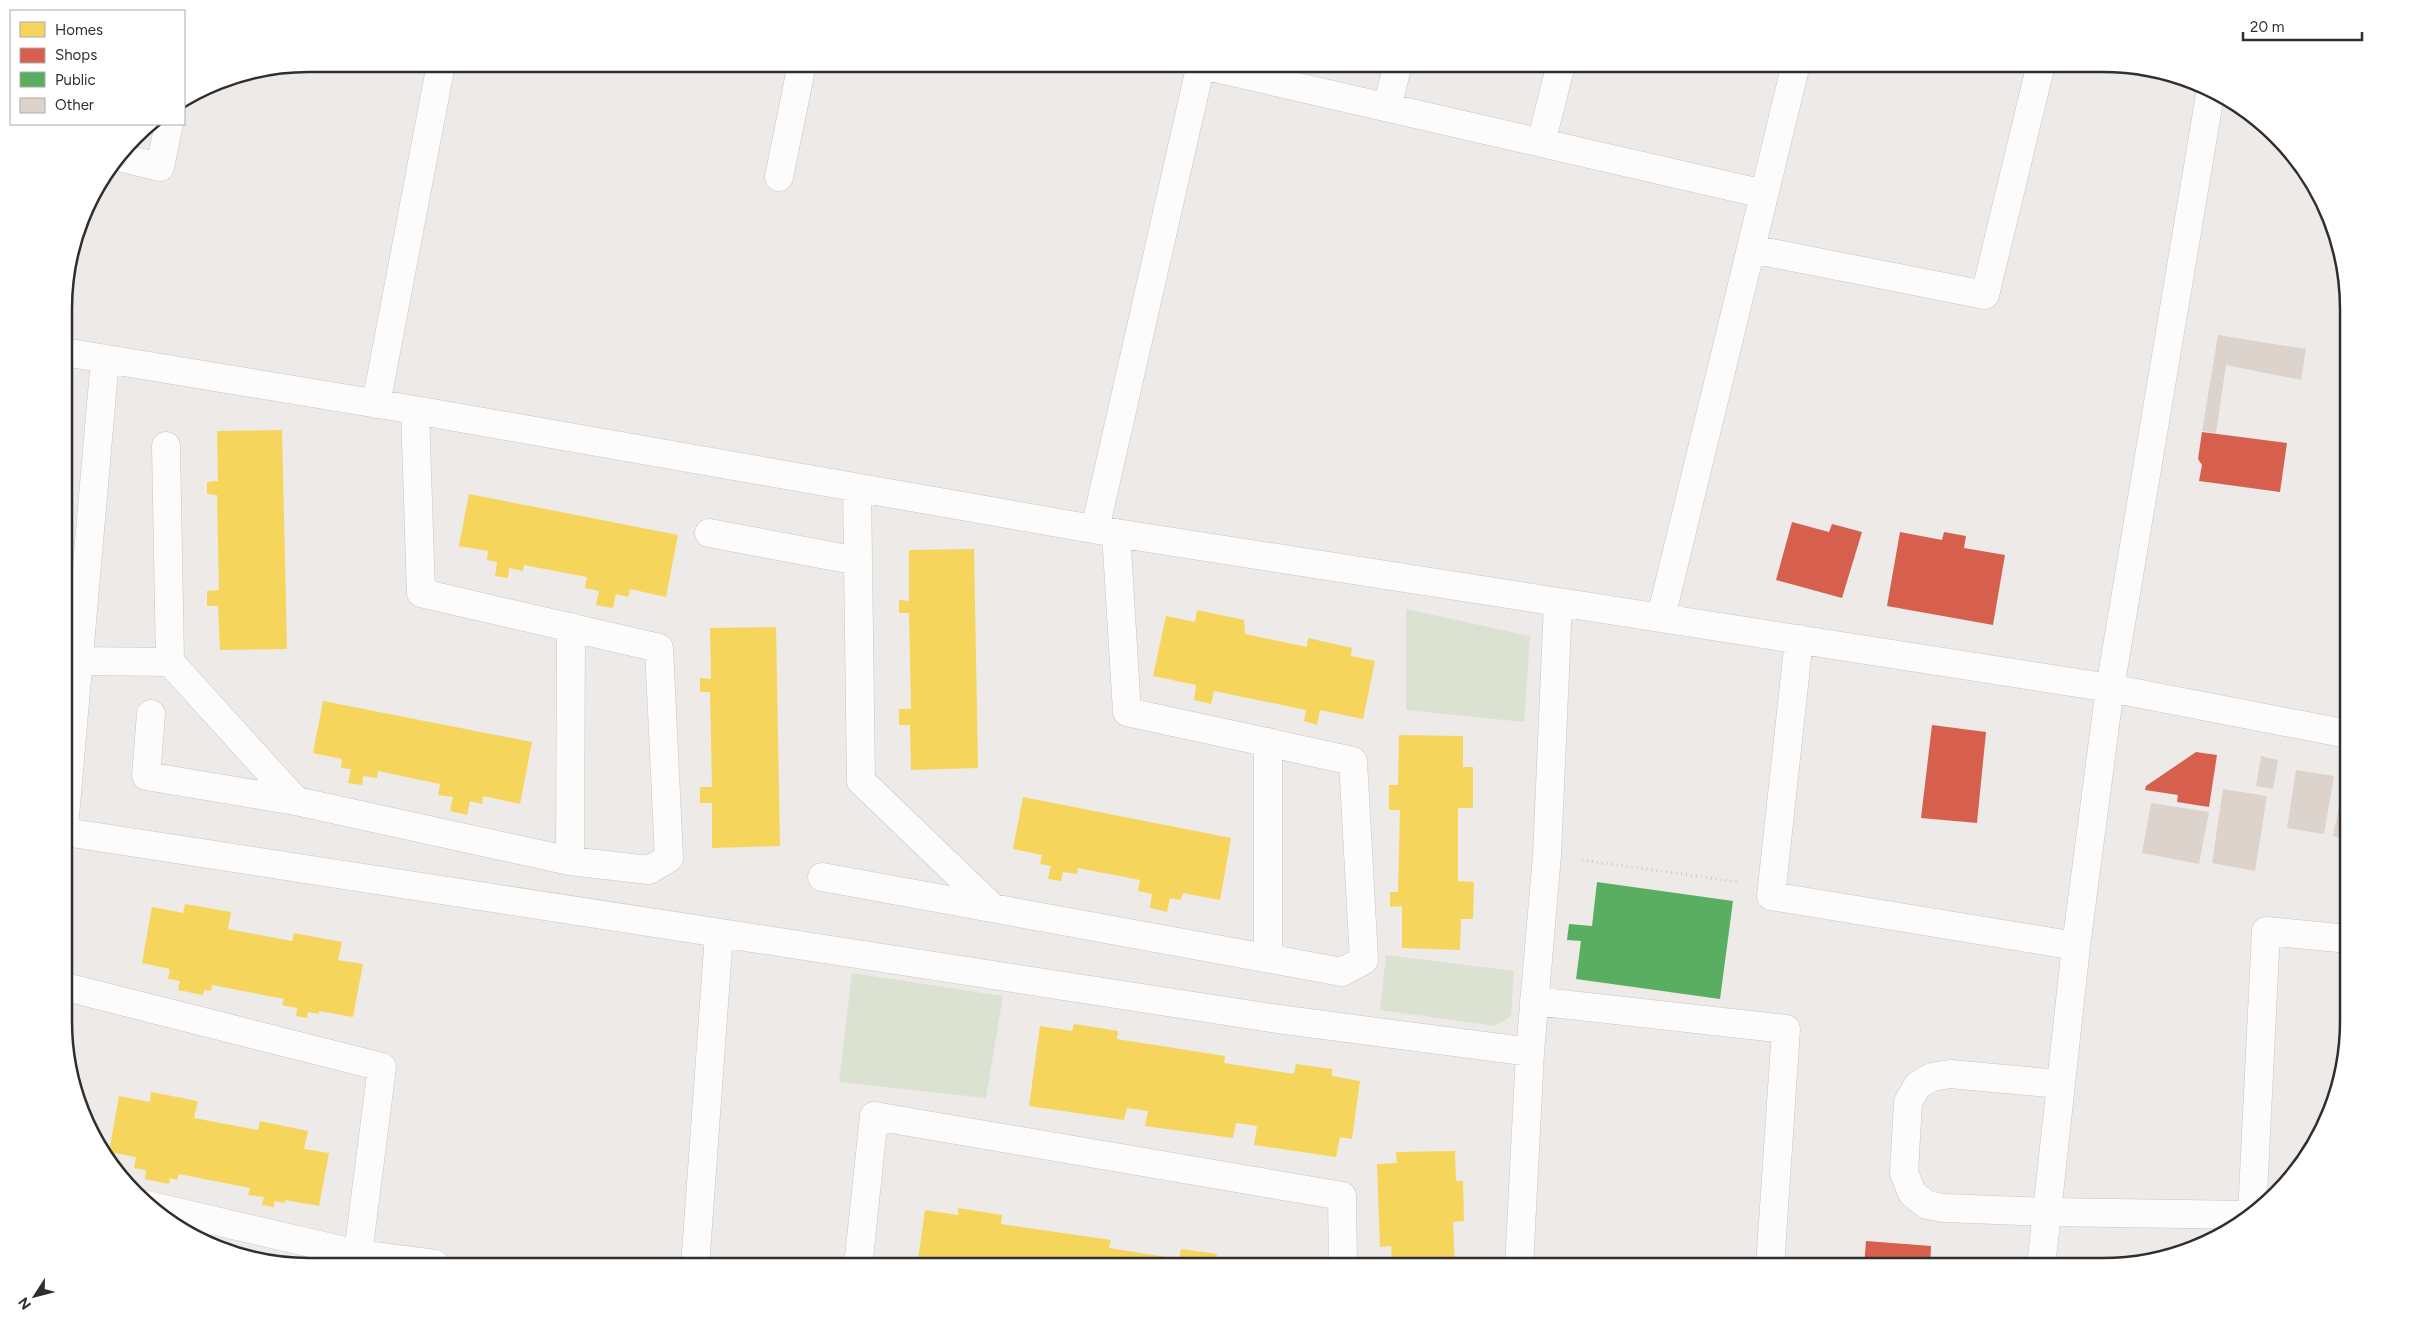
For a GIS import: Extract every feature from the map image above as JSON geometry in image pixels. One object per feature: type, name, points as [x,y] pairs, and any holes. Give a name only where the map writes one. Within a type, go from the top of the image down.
[{"type":"street","points":[[376,404],[440,72]]},
{"type":"street","points":[[779,177],[800,72]]},
{"type":"street","points":[[822,877],[1342,972],[1364,960],[1353,761],[1128,712],[1105,531],[1198,72]]},
{"type":"street","points":[[1235,72],[1764,194]]},
{"type":"street","points":[[1387,107],[1396,72]]},
{"type":"street","points":[[1541,143],[1559,72]]},
{"type":"street","points":[[1661,617],[1794,72]]},
{"type":"street","points":[[1751,249],[1985,295],[2039,72]]},
{"type":"street","points":[[2042,1258],[2076,946],[2110,688],[2209,97]]},
{"type":"street","points":[[126,159],[160,167],[169,125]]},
{"type":"street","points":[[72,354],[415,410],[1105,531],[2110,688],[2340,732]]},
{"type":"street","points":[[72,738],[105,360]]},
{"type":"street","points":[[151,714],[146,776],[296,800],[570,861],[649,870],[669,858],[659,648],[421,593],[415,410]]},
{"type":"street","points":[[166,446],[170,662],[296,800]]},
{"type":"street","points":[[857,488],[861,781],[993,908]]},
{"type":"street","points":[[709,533],[858,561]]},
{"type":"street","points":[[1520,1258],[1530,1052],[1547,855],[1558,603]]},
{"type":"street","points":[[570,861],[571,627]]},
{"type":"street","points":[[1799,639],[1771,896],[2076,946]]},
{"type":"street","points":[[79,661],[170,662]]},
{"type":"street","points":[[1268,742],[1268,958]]},
{"type":"street","points":[[72,833],[1278,1019],[1530,1052]]},
{"type":"street","points":[[2252,1206],[2266,931],[2340,938]]},
{"type":"street","points":[[696,1258],[719,934]]},
{"type":"street","points":[[72,989],[382,1067],[358,1254]]},
{"type":"street","points":[[1534,1001],[1786,1029],[1771,1258]]},
{"type":"street","points":[[2060,1084],[1950,1074],[1932,1077],[1918,1086],[1908,1102],[1904,1173],[1912,1193],[1927,1205],[1944,1208],[2046,1212],[2240,1215]]},
{"type":"street","points":[[859,1258],[874,1116],[1342,1196],[1343,1258]]},
{"type":"street","points":[[165,1209],[358,1254],[389,1258]]},
{"type":"path","points":[[1547,855],[1772,887]]},
{"type":"green space","points":[[1406,609],[1530,636],[1524,722],[1406,710]]},
{"type":"green space","points":[[1386,955],[1514,971],[1511,1016],[1495,1026],[1380,1010]]},
{"type":"green space","points":[[852,973],[1003,996],[986,1098],[839,1082]]},
{"type":"building: Homes","points":[[282,430],[287,649],[220,650],[218,606],[207,606],[207,591],[219,590],[217,495],[207,494],[207,482],[218,481],[217,431]]},
{"type":"building: Homes","points":[[469,494],[678,535],[666,597],[630,589],[628,597],[616,594],[613,608],[596,605],[599,591],[585,588],[587,577],[524,565],[523,571],[509,568],[508,578],[495,576],[497,562],[487,560],[488,551],[459,546]]},
{"type":"building: Homes","points":[[974,549],[978,768],[911,770],[910,725],[899,725],[899,709],[911,709],[909,613],[899,613],[899,600],[909,601],[909,550]]},
{"type":"building: Homes","points":[[1197,610],[1244,620],[1245,634],[1307,647],[1308,638],[1352,648],[1351,656],[1375,661],[1363,719],[1320,710],[1317,725],[1304,721],[1306,710],[1214,691],[1211,704],[1194,700],[1196,685],[1153,676],[1166,616],[1195,622]]},
{"type":"building: Homes","points":[[776,627],[780,846],[712,848],[712,803],[700,803],[700,787],[712,787],[710,692],[700,692],[700,678],[711,679],[710,628]]},
{"type":"building: Homes","points":[[323,701],[532,742],[520,804],[483,796],[482,804],[470,801],[467,815],[450,811],[453,797],[438,795],[440,784],[378,771],[377,778],[363,776],[362,785],[348,783],[351,769],[341,768],[342,759],[313,753]]},
{"type":"building: Homes","points":[[1399,735],[1463,736],[1463,767],[1473,767],[1473,808],[1458,808],[1458,881],[1474,882],[1473,919],[1461,919],[1460,950],[1402,948],[1402,906],[1390,907],[1390,892],[1398,892],[1400,810],[1389,810],[1389,785],[1398,785]]},
{"type":"building: Homes","points":[[1023,797],[1231,838],[1220,900],[1183,893],[1181,900],[1170,898],[1167,912],[1150,908],[1152,894],[1138,891],[1140,880],[1078,868],[1077,874],[1063,872],[1061,881],[1048,879],[1051,866],[1040,864],[1042,855],[1013,849]]},
{"type":"building: Homes","points":[[185,904],[231,912],[228,929],[292,941],[294,933],[342,942],[338,960],[363,964],[353,1017],[319,1011],[319,1014],[308,1012],[307,1018],[296,1016],[297,1008],[282,1005],[284,999],[212,985],[211,991],[204,990],[203,995],[178,990],[180,981],[168,979],[170,969],[142,963],[152,907],[183,913]]},
{"type":"building: Homes","points":[[1074,1024],[1118,1031],[1117,1039],[1225,1056],[1224,1063],[1294,1074],[1296,1064],[1332,1069],[1332,1076],[1360,1081],[1352,1139],[1340,1137],[1336,1157],[1254,1145],[1257,1126],[1236,1123],[1233,1138],[1145,1126],[1148,1111],[1127,1108],[1124,1120],[1029,1106],[1040,1026],[1072,1031]]},
{"type":"building: Homes","points":[[151,1092],[198,1101],[194,1118],[258,1130],[260,1121],[308,1131],[304,1149],[329,1153],[319,1206],[285,1200],[285,1203],[274,1201],[274,1207],[262,1205],[264,1197],[248,1195],[250,1188],[179,1174],[177,1180],[170,1178],[169,1184],[145,1179],[146,1170],[134,1168],[136,1157],[112,1152],[110,1149],[119,1096],[150,1102]]},
{"type":"building: Homes","points":[[1455,1151],[1456,1181],[1463,1181],[1464,1221],[1453,1222],[1455,1258],[1392,1258],[1391,1246],[1380,1247],[1377,1164],[1397,1163],[1396,1152]]},
{"type":"building: Homes","points":[[958,1208],[1002,1215],[1001,1224],[1111,1240],[1109,1248],[1173,1258],[918,1258],[925,1210],[958,1215]]},
{"type":"building: Homes","points":[[1181,1249],[1217,1254],[1216,1258],[1179,1258]]},
{"type":"building: Shops","points":[[2202,432],[2287,443],[2280,492],[2199,481],[2202,465],[2198,459]]},
{"type":"building: Shops","points":[[1792,522],[1829,532],[1832,524],[1862,532],[1842,598],[1776,580]]},
{"type":"building: Shops","points":[[1900,532],[1942,540],[1944,532],[1966,536],[1964,548],[2005,555],[1993,625],[1887,606]]},
{"type":"building: Shops","points":[[1932,725],[1986,732],[1977,823],[1921,818]]},
{"type":"building: Shops","points":[[2196,752],[2217,755],[2209,807],[2177,802],[2178,795],[2145,790],[2146,786]]},
{"type":"building: Shops","points":[[1866,1241],[1931,1246],[1930,1258],[1865,1258]]},
{"type":"building: Public","points":[[1597,882],[1733,901],[1720,999],[1576,979],[1581,941],[1567,940],[1569,924],[1592,926]]},
{"type":"building: Other","points":[[2218,335],[2306,349],[2301,380],[2226,365],[2216,433],[2202,431]]},
{"type":"building: Other","points":[[2261,756],[2278,760],[2273,789],[2256,786]]},
{"type":"building: Other","points":[[2296,770],[2334,776],[2324,834],[2287,828]]},
{"type":"building: Other","points":[[2223,789],[2267,796],[2255,871],[2212,863]]},
{"type":"building: Other","points":[[2340,801],[2340,838],[2333,836]]},
{"type":"building: Other","points":[[2151,803],[2209,812],[2199,864],[2142,853]]}]
